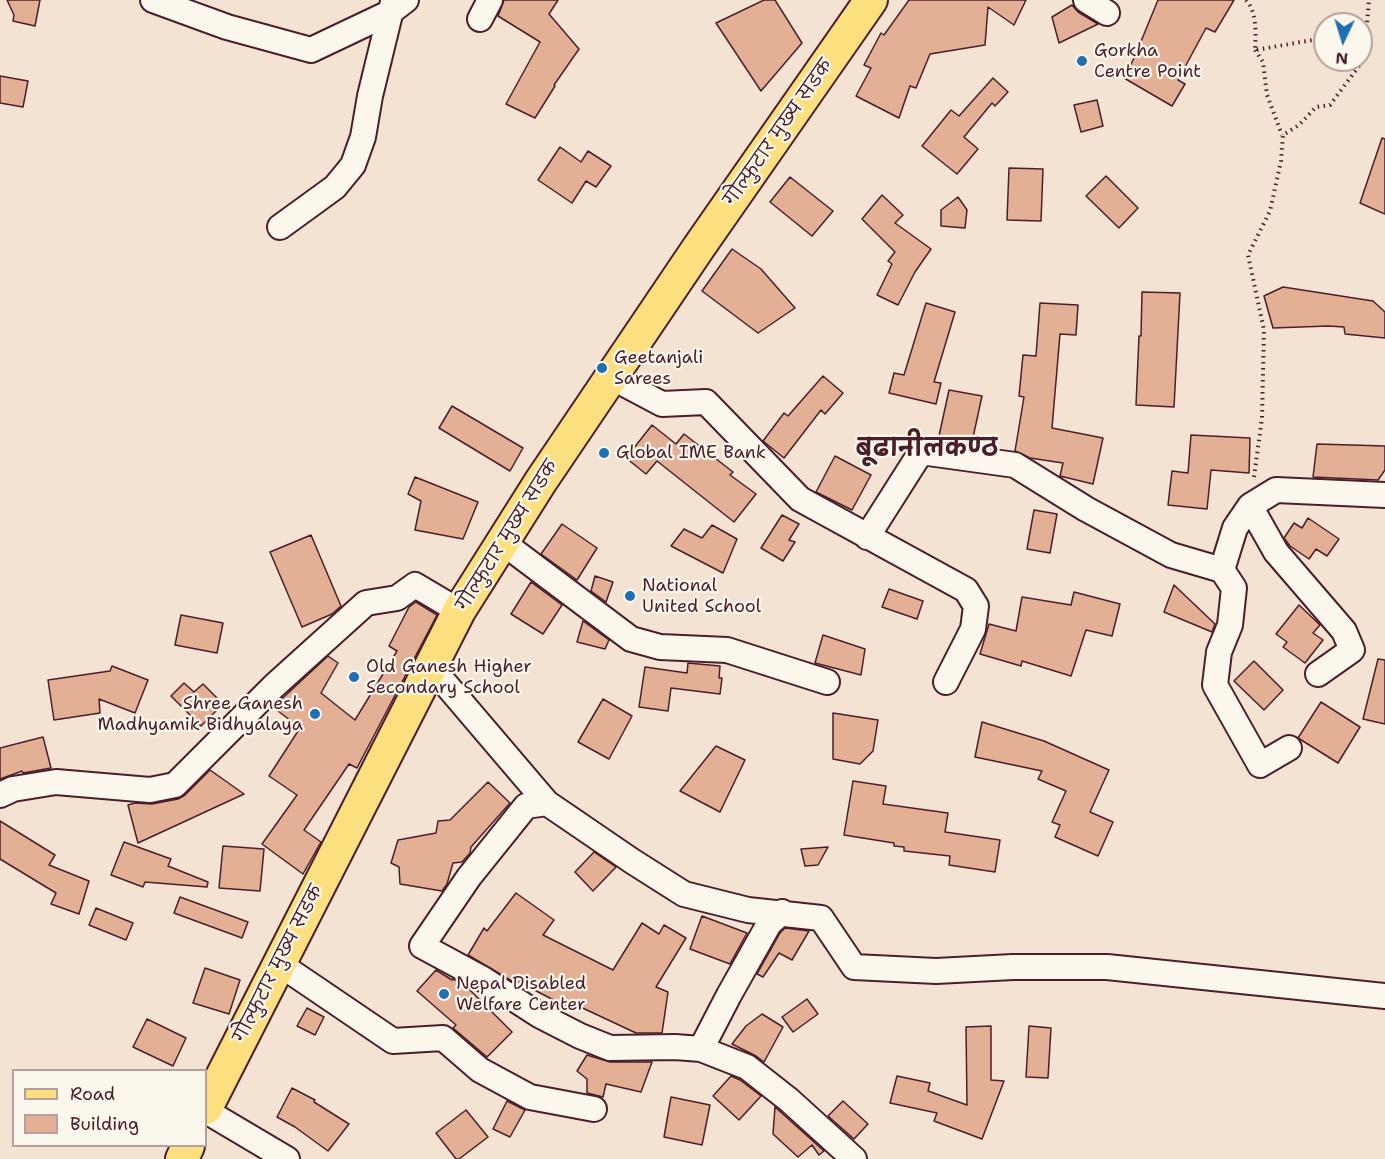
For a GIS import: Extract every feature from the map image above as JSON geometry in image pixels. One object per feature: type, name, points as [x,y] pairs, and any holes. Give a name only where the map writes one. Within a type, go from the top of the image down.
[{"type":"main road","name":"गोल्फुटार मुख्य सडक","points":[[207,1107],[278,963],[432,668],[459,611],[541,481],[611,377],[871,0]]},
{"type":"street","points":[[153,0],[227,27],[311,50],[396,4]]},
{"type":"street","points":[[1086,0],[1107,13]]},
{"type":"street","points":[[280,227],[335,187],[353,165],[363,137],[370,96],[396,4]]},
{"type":"street","points":[[611,377],[662,404],[706,402],[800,499],[966,590],[976,606],[974,629],[946,682]]},
{"type":"street","points":[[867,537],[921,452],[1016,465],[1086,509],[1171,555],[1222,570],[1234,588],[1230,625],[1219,652],[1215,685],[1260,765],[1289,748]]},
{"type":"street","points":[[1222,570],[1235,528],[1250,506],[1276,490],[1385,495]]},
{"type":"street","points":[[1250,506],[1276,552],[1344,631],[1352,650],[1318,674]]},
{"type":"street","points":[[502,542],[632,639],[660,647],[727,650],[827,682]]},
{"type":"street","points":[[0,795],[13,789],[56,782],[150,790],[175,785],[274,686],[366,603],[397,598],[415,585],[459,611]]},
{"type":"street","points":[[432,668],[547,803],[684,894],[748,910],[820,918],[854,967],[936,971],[1013,967],[1107,967],[1385,996]]},
{"type":"street","points":[[547,803],[526,807],[469,877],[422,946],[483,979],[539,1015],[610,1048],[701,1049],[747,1067],[789,1100],[854,1159]]},
{"type":"street","points":[[701,1049],[769,924],[782,912]]},
{"type":"street","points":[[278,963],[393,1041],[443,1038],[480,1070],[530,1097],[594,1109]]},
{"type":"street","points":[[207,1110],[287,1159]]},
{"type":"path","points":[[1246,0],[1251,6],[1256,33],[1254,50],[1263,62],[1267,95],[1283,135],[1281,160],[1270,211],[1248,255],[1264,330],[1262,418],[1250,506]]},
{"type":"path","points":[[1254,50],[1313,40]]},
{"type":"path","points":[[1283,135],[1299,125],[1316,107],[1330,105],[1355,72]]},
{"type":"building","points":[[7,0],[40,0],[35,26],[13,21],[14,15]]},
{"type":"building","points":[[504,0],[558,0],[549,14],[579,49],[535,118],[506,104],[540,42],[498,16]]},
{"type":"building","points":[[764,0],[775,0],[802,43],[761,91],[716,23]]},
{"type":"building","points":[[909,0],[1026,0],[1014,25],[988,7],[985,45],[930,54],[916,88],[910,86],[899,118],[856,96],[871,68],[864,65],[881,33],[884,35]]},
{"type":"building","points":[[1158,0],[1234,0],[1215,32],[1206,28],[1178,80],[1185,84],[1172,106],[1124,78]]},
{"type":"building","points":[[1072,5],[1078,12],[1098,24],[1059,43],[1052,17]]},
{"type":"building","points":[[0,76],[28,81],[23,107],[0,103]]},
{"type":"building","points":[[993,78],[1008,92],[995,106],[992,103],[964,137],[978,149],[957,174],[922,146],[951,110],[959,116]]},
{"type":"building","points":[[1097,100],[1103,126],[1081,132],[1074,105]]},
{"type":"building","points":[[1382,138],[1385,139],[1385,214],[1360,203]]},
{"type":"building","points":[[560,147],[581,162],[588,151],[611,166],[596,187],[586,181],[572,203],[538,180]]},
{"type":"building","points":[[1009,168],[1043,169],[1041,221],[1007,220]]},
{"type":"building","points":[[1106,176],[1138,208],[1119,228],[1086,196]]},
{"type":"building","points":[[790,177],[833,211],[812,236],[770,202]]},
{"type":"building","points":[[882,195],[903,215],[895,223],[931,249],[915,272],[898,305],[877,295],[892,264],[888,261],[895,252],[862,219]]},
{"type":"building","points":[[958,197],[967,210],[965,228],[941,226],[941,210]]},
{"type":"building","points":[[732,249],[761,269],[795,308],[758,333],[702,291]]},
{"type":"building","points":[[1283,287],[1373,301],[1385,312],[1385,338],[1345,334],[1344,327],[1273,328],[1264,296]]},
{"type":"building","points":[[1142,292],[1180,293],[1174,407],[1136,405]]},
{"type":"building","points":[[926,303],[955,312],[934,382],[941,383],[936,404],[889,393],[894,373],[904,375]]},
{"type":"building","points":[[1040,303],[1078,305],[1076,335],[1060,334],[1052,428],[1103,438],[1093,484],[1060,476],[1063,463],[1030,458],[1015,451],[1024,397],[1019,396],[1023,355],[1036,356]]},
{"type":"building","points":[[823,376],[843,393],[825,414],[821,410],[784,458],[763,441],[784,413],[788,416]]},
{"type":"building","points":[[949,390],[982,396],[972,442],[939,436]]},
{"type":"building","points":[[452,406],[523,448],[510,471],[439,428]]},
{"type":"building","points":[[652,425],[676,444],[684,434],[733,472],[730,475],[756,494],[734,522],[657,461],[646,474],[626,458]]},
{"type":"building","points":[[1191,435],[1250,438],[1249,473],[1211,470],[1207,509],[1168,505],[1172,471],[1188,473]]},
{"type":"building","points":[[1317,444],[1385,446],[1385,470],[1378,480],[1313,477]]},
{"type":"building","points":[[835,456],[871,475],[852,510],[816,492]]},
{"type":"building","points":[[415,477],[478,502],[463,539],[415,530],[421,501],[408,494]]},
{"type":"building","points":[[1034,510],[1057,514],[1050,553],[1027,549]]},
{"type":"building","points":[[782,515],[799,524],[789,540],[795,542],[783,561],[761,548]]},
{"type":"building","points":[[1308,518],[1339,539],[1327,556],[1316,549],[1309,559],[1290,546],[1284,538],[1294,523],[1302,528]]},
{"type":"building","points":[[562,524],[597,548],[577,580],[541,554]]},
{"type":"building","points":[[712,525],[737,539],[723,573],[671,546],[684,529],[702,538]]},
{"type":"building","points":[[311,535],[341,606],[332,614],[302,627],[270,552]]},
{"type":"building","points":[[595,576],[613,582],[606,602],[591,591]]},
{"type":"building","points":[[531,582],[562,605],[543,634],[511,614]]},
{"type":"building","points":[[1174,585],[1215,624],[1212,632],[1164,612]]},
{"type":"building","points":[[889,589],[923,601],[917,619],[882,607]]},
{"type":"building","points":[[1074,592],[1120,604],[1112,636],[1086,630],[1071,676],[1022,661],[1021,666],[980,654],[989,624],[1016,631],[1022,597],[1071,605]]},
{"type":"building","points":[[416,602],[437,615],[357,768],[349,764],[304,830],[321,842],[303,874],[262,844],[297,795],[269,776],[300,728],[273,707],[328,656],[338,663],[321,693],[355,720],[397,651],[389,646],[409,607]]},
{"type":"building","points":[[1299,605],[1320,625],[1313,633],[1323,640],[1305,663],[1283,647],[1287,642],[1276,634]]},
{"type":"building","points":[[181,615],[223,623],[217,653],[175,645]]},
{"type":"building","points":[[583,621],[609,640],[605,649],[577,642]]},
{"type":"building","points":[[823,635],[865,649],[861,675],[815,663]]},
{"type":"building","points":[[1378,659],[1385,660],[1385,724],[1363,719]]},
{"type":"building","points":[[1254,661],[1283,690],[1264,710],[1234,681]]},
{"type":"building","points":[[688,663],[720,666],[719,678],[722,678],[720,694],[671,688],[668,711],[639,707],[645,667],[687,673]]},
{"type":"building","points":[[112,666],[148,680],[135,713],[99,699],[100,713],[54,720],[48,680],[110,671]]},
{"type":"building","points":[[184,683],[194,692],[203,684],[223,704],[201,726],[171,696]]},
{"type":"building","points":[[603,699],[632,716],[609,759],[578,742]]},
{"type":"building","points":[[1321,702],[1360,727],[1338,763],[1298,738]]},
{"type":"building","points":[[833,713],[878,720],[873,751],[860,764],[833,759]]},
{"type":"building","points":[[982,722],[1044,741],[1109,770],[1090,812],[1113,822],[1098,856],[1055,837],[1060,825],[1052,822],[1066,791],[1038,779],[1042,771],[975,757]]},
{"type":"building","points":[[43,737],[51,768],[23,773],[22,771],[0,779],[0,748]]},
{"type":"building","points":[[716,746],[745,760],[720,812],[680,791]]},
{"type":"building","points":[[210,770],[244,794],[138,843],[128,805],[152,804],[178,799]]},
{"type":"building","points":[[853,781],[886,786],[883,804],[948,813],[945,832],[1000,840],[995,872],[949,865],[950,856],[904,851],[904,847],[894,846],[894,843],[844,835]]},
{"type":"building","points":[[488,782],[510,803],[471,847],[470,853],[462,862],[453,863],[447,884],[442,891],[400,884],[399,867],[391,863],[398,840],[436,833],[438,821],[450,820]]},
{"type":"building","points":[[0,821],[55,855],[49,865],[89,881],[79,914],[51,904],[56,893],[0,859]]},
{"type":"building","points":[[124,842],[171,859],[168,866],[208,882],[207,887],[145,882],[143,887],[111,875]]},
{"type":"building","points":[[223,846],[264,849],[260,891],[219,888]]},
{"type":"building","points":[[828,847],[818,865],[805,866],[801,849]]},
{"type":"building","points":[[594,852],[616,867],[593,891],[575,872]]},
{"type":"building","points":[[516,893],[554,920],[543,935],[613,970],[642,923],[659,934],[664,925],[686,938],[656,987],[668,992],[662,1033],[636,1033],[574,1004],[571,1009],[517,981],[515,983],[468,955],[484,928],[487,931]]},
{"type":"building","points":[[180,897],[248,922],[242,938],[174,913]]},
{"type":"building","points":[[96,908],[133,923],[126,940],[89,925]]},
{"type":"building","points":[[702,916],[747,933],[730,964],[690,949]]},
{"type":"building","points":[[785,928],[809,931],[792,960],[779,953],[763,977],[757,974],[780,933]]},
{"type":"building","points":[[205,968],[240,980],[229,1014],[193,1003]]},
{"type":"building","points":[[436,970],[466,986],[512,1032],[487,1057],[453,1028],[456,1025],[417,991]]},
{"type":"building","points":[[807,999],[818,1014],[793,1032],[782,1017]]},
{"type":"building","points":[[307,1008],[324,1017],[315,1035],[297,1026]]},
{"type":"building","points":[[762,1014],[783,1027],[764,1062],[732,1044],[746,1026]]},
{"type":"building","points":[[147,1019],[186,1038],[173,1066],[133,1047]]},
{"type":"building","points":[[991,1026],[991,1080],[1004,1081],[982,1139],[934,1121],[937,1113],[890,1103],[897,1076],[930,1083],[928,1091],[967,1105],[966,1027]]},
{"type":"building","points":[[1029,1026],[1051,1028],[1048,1078],[1026,1077]]},
{"type":"building","points":[[587,1055],[610,1062],[652,1062],[641,1092],[606,1084],[603,1097],[587,1093],[587,1079],[577,1071]]},
{"type":"building","points":[[731,1076],[761,1096],[739,1120],[713,1096]]},
{"type":"building","points":[[292,1088],[315,1100],[314,1102],[349,1124],[328,1151],[277,1117]]},
{"type":"building","points":[[671,1097],[710,1105],[702,1145],[664,1137]]},
{"type":"building","points":[[507,1101],[525,1110],[510,1137],[493,1129]]},
{"type":"building","points":[[843,1101],[868,1124],[854,1139],[828,1116]]},
{"type":"building","points":[[775,1107],[824,1151],[819,1155],[812,1145],[798,1157],[773,1134]]},
{"type":"building","points":[[466,1110],[488,1137],[456,1159],[436,1133]]},
{"type":"place","name":"Gorkha Centre Point","points":[[1082,61]]},
{"type":"place","name":"Geetanjali Sarees","points":[[602,368]]},
{"type":"place","name":"Global IME Bank","points":[[604,453]]},
{"type":"place","name":"National United School","points":[[630,596]]},
{"type":"place","name":"Old Ganesh Higher Secondary School","points":[[354,677]]},
{"type":"place","name":"Shree Ganesh Madhyamik Bidhyalaya","points":[[315,714]]},
{"type":"place","name":"Nepal Disabled Welfare Center","points":[[444,994]]},
{"type":"district","name":"बूढानीलकण्ठ","points":[[927,450]]}]
